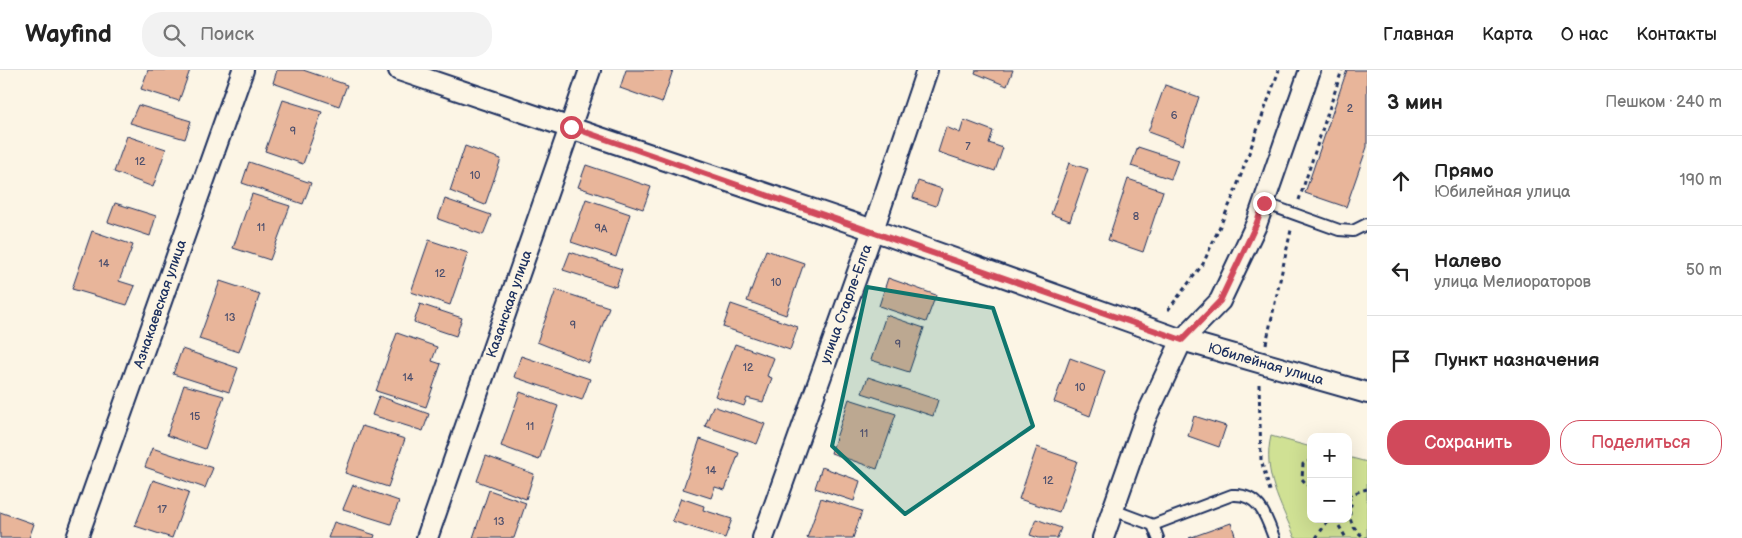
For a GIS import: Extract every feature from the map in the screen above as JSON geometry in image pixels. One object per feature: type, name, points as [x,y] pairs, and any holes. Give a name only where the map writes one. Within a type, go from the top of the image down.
[{"type":"street","name":"Азнакаевская улица","points":[[77,538],[243,70]]},
{"type":"street","name":"Юбилейная улица","points":[[399,70],[873,230],[1182,340],[1367,393]]},
{"type":"street","name":"Казанская улица","points":[[427,538],[590,70]]},
{"type":"street","name":"улица Старле-Елга","points":[[763,538],[873,230],[927,70]]},
{"type":"street","points":[[1103,538],[1145,419],[1182,340],[1220,301],[1256,225],[1310,70]]},
{"type":"lane","points":[[1264,203],[1338,230],[1353,231],[1367,224]]},
{"type":"lane","points":[[1113,510],[1153,525],[1232,495],[1242,495],[1252,499],[1260,506],[1274,538]]},
{"type":"lane","points":[[1153,525],[1158,538]]},
{"type":"path","points":[[1168,310],[1203,264],[1233,197],[1279,70]]},
{"type":"path","points":[[1294,214],[1342,70]]},
{"type":"path","points":[[1307,462],[1303,464],[1302,479],[1307,485]]},
{"type":"path","points":[[1352,495],[1367,489]]},
{"type":"path","points":[[1316,538],[1326,523]]},
{"type":"path","points":[[1337,523],[1346,538]]},
{"type":"path","points":[[1352,523],[1357,533],[1366,538]]},
{"type":"highlighted area","points":[[867,287],[993,308],[1033,426],[905,514],[832,446]]},
{"type":"green space","points":[[1271,436],[1307,446],[1307,523],[1352,523],[1352,458],[1367,462],[1367,538],[1295,538],[1274,488],[1269,463]]},
{"type":"building","points":[[148,70],[190,70],[179,101],[141,89]]},
{"type":"building","points":[[277,70],[303,70],[347,85],[339,106],[273,83]]},
{"type":"building","points":[[626,70],[673,70],[662,103],[620,88]]},
{"type":"building","points":[[976,70],[1013,70],[1007,86],[975,73]]},
{"type":"building","points":[[1347,70],[1367,70],[1367,147],[1346,207],[1305,193]]},
{"type":"building","points":[[1165,85],[1199,97],[1183,145],[1148,132]]},
{"type":"building","points":[[283,100],[322,112],[303,164],[265,151]]},
{"type":"building","points":[[138,105],[191,121],[185,139],[130,123]]},
{"type":"building","points":[[964,120],[993,131],[989,143],[1003,148],[995,171],[938,152],[946,127],[960,133]]},
{"type":"building","points":[[127,136],[166,149],[153,187],[114,172]]},
{"type":"building","points":[[465,146],[501,159],[485,205],[450,191]]},
{"type":"building","points":[[1138,147],[1178,160],[1171,179],[1131,166]]},
{"type":"building","points":[[249,162],[311,183],[303,204],[242,183]]},
{"type":"building","points":[[1069,163],[1088,169],[1070,221],[1051,214]]},
{"type":"building","points":[[586,165],[651,187],[643,209],[578,187]]},
{"type":"building","points":[[1128,179],[1163,191],[1143,252],[1108,240]]},
{"type":"building","points":[[918,181],[942,189],[936,206],[913,198]]},
{"type":"building","points":[[252,194],[290,206],[270,260],[233,248]]},
{"type":"building","points":[[445,199],[491,215],[483,235],[438,219]]},
{"type":"building","points":[[586,199],[630,214],[616,257],[571,242]]},
{"type":"building","points":[[115,203],[156,216],[150,236],[108,222]]},
{"type":"building","points":[[92,231],[133,245],[119,281],[135,286],[127,305],[72,289]]},
{"type":"building","points":[[429,240],[468,253],[450,305],[411,292]]},
{"type":"building","points":[[766,250],[804,263],[786,315],[747,301]]},
{"type":"building","points":[[570,252],[622,269],[616,287],[563,270]]},
{"type":"building","points":[[888,278],[936,295],[926,322],[879,306]]},
{"type":"building","points":[[220,281],[260,294],[239,352],[199,339]]},
{"type":"building","points":[[556,290],[609,307],[589,363],[537,342]]},
{"type":"building","points":[[420,304],[462,318],[456,336],[414,322]]},
{"type":"building","points":[[731,304],[798,327],[790,350],[723,327]]},
{"type":"building","points":[[886,315],[924,328],[909,372],[871,360]]},
{"type":"building","points":[[397,333],[437,347],[432,361],[441,364],[426,407],[376,391]]},
{"type":"building","points":[[735,344],[774,358],[767,376],[772,378],[763,402],[747,398],[744,406],[715,396]]},
{"type":"building","points":[[182,349],[238,368],[229,392],[173,374]]},
{"type":"building","points":[[521,356],[590,379],[582,400],[514,377]]},
{"type":"building","points":[[1070,358],[1105,371],[1090,416],[1054,402]]},
{"type":"building","points":[[868,377],[938,400],[933,416],[862,393]]},
{"type":"building","points":[[184,385],[224,396],[205,449],[167,435]]},
{"type":"building","points":[[520,392],[558,406],[539,460],[501,446]]},
{"type":"building","points":[[379,396],[429,414],[423,431],[372,415]]},
{"type":"building","points":[[849,399],[896,414],[877,469],[831,453]]},
{"type":"building","points":[[713,406],[765,424],[757,444],[705,426]]},
{"type":"building","points":[[1194,416],[1226,426],[1219,447],[1188,436]]},
{"type":"building","points":[[362,426],[405,439],[388,487],[345,473]]},
{"type":"building","points":[[700,439],[739,453],[725,490],[715,487],[711,498],[683,489]]},
{"type":"building","points":[[1037,447],[1077,461],[1059,512],[1019,499]]},
{"type":"building","points":[[152,448],[213,468],[205,488],[145,467]]},
{"type":"building","points":[[486,456],[534,474],[526,499],[477,481]]},
{"type":"building","points":[[822,467],[860,481],[854,501],[815,488]]},
{"type":"building","points":[[153,480],[189,492],[172,538],[135,526]]},
{"type":"building","points":[[353,485],[399,501],[391,524],[343,509]]},
{"type":"building","points":[[489,490],[526,503],[514,538],[473,538]]},
{"type":"building","points":[[681,498],[704,506],[703,510],[732,519],[725,538],[672,521]]},
{"type":"building","points":[[821,498],[862,511],[853,538],[807,538]]},
{"type":"building","points":[[0,512],[34,524],[29,538],[0,538]]},
{"type":"building","points":[[1036,519],[1061,528],[1057,538],[1039,538],[1030,535]]},
{"type":"building","points":[[334,522],[375,535],[374,538],[328,538]]},
{"type":"building","points":[[1231,523],[1236,538],[1189,538]]},
{"type":"route","points":[[571,127],[873,230],[1182,340],[1220,301],[1256,225],[1264,203]]}]
